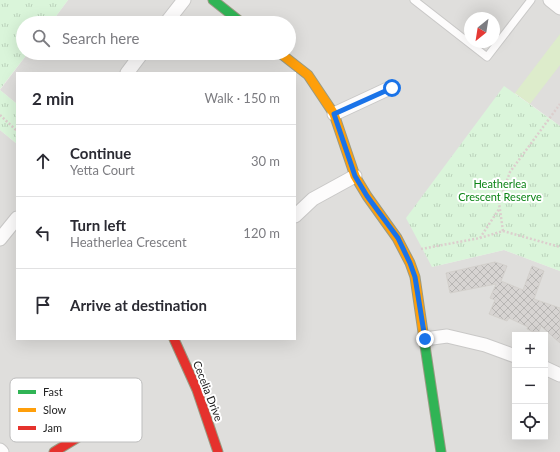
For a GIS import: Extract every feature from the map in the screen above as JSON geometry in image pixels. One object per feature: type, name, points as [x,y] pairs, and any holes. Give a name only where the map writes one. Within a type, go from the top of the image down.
[{"type":"street","points":[[171,16],[184,0]]},
{"type":"street","points":[[213,0],[233,16]]},
{"type":"street","points":[[550,0],[560,8]]},
{"type":"street","points":[[128,72],[137,60]]},
{"type":"street","points":[[289,60],[308,75],[334,114],[355,176],[367,196],[398,238],[410,263],[415,277],[442,452]]},
{"type":"street","points":[[334,114],[392,88]]},
{"type":"street","points":[[296,215],[313,199],[355,176]]},
{"type":"street","points":[[0,239],[16,219]]},
{"type":"street","points":[[425,339],[446,336],[485,345],[512,355]]},
{"type":"street","name":"Cecelia Drive","points":[[174,340],[197,390],[218,452]]},
{"type":"street","points":[[548,369],[560,375]]},
{"type":"street","points":[[54,452],[70,442]]},
{"type":"lane","points":[[414,0],[487,57],[531,0]]},
{"type":"path","points":[[503,231],[499,203],[510,172],[560,104]]},
{"type":"path","points":[[0,115],[16,130]]},
{"type":"path","points":[[480,238],[500,208]]},
{"type":"path","points":[[410,263],[419,249],[480,238],[503,231],[560,247]]},
{"type":"shaded area","points":[[68,0],[560,0],[560,126],[515,93],[432,267],[504,250],[560,271],[560,452],[0,452],[0,130],[16,143],[16,340],[296,340],[296,72],[16,72],[16,103],[0,90],[23,60],[296,60],[296,16],[56,16]]},
{"type":"green space","points":[[0,0],[68,0],[56,16],[16,16],[16,60],[23,60],[0,89]]},
{"type":"green space","points":[[560,34],[560,65],[530,104],[515,93]]},
{"type":"green space","name":"Heatherlea Crescent Reserve","points":[[504,86],[560,126],[560,271],[504,250],[432,267],[406,218]]},
{"type":"green space","points":[[0,90],[16,103],[16,143],[0,130]]},
{"type":"building","points":[[495,262],[507,266],[501,281],[523,290],[532,266],[544,271],[534,299],[560,308],[560,343],[541,326],[539,332],[534,332],[527,329],[528,327],[509,318],[507,321],[489,314],[495,300],[490,298],[496,284],[450,293],[446,273]]},
{"type":"traffic: fast","points":[[213,0],[233,16]]},
{"type":"traffic: fast","points":[[424,339],[441,452]]},
{"type":"traffic: slow","points":[[289,60],[308,75],[334,114],[355,176],[367,196],[397,238],[410,263],[415,277],[424,339]]},
{"type":"traffic: jam","points":[[174,340],[197,390],[218,452]]},
{"type":"traffic: jam","points":[[54,452],[70,442]]},
{"type":"route","points":[[392,88],[334,114],[355,176],[367,196],[398,238],[410,263],[415,277],[425,339]]}]
